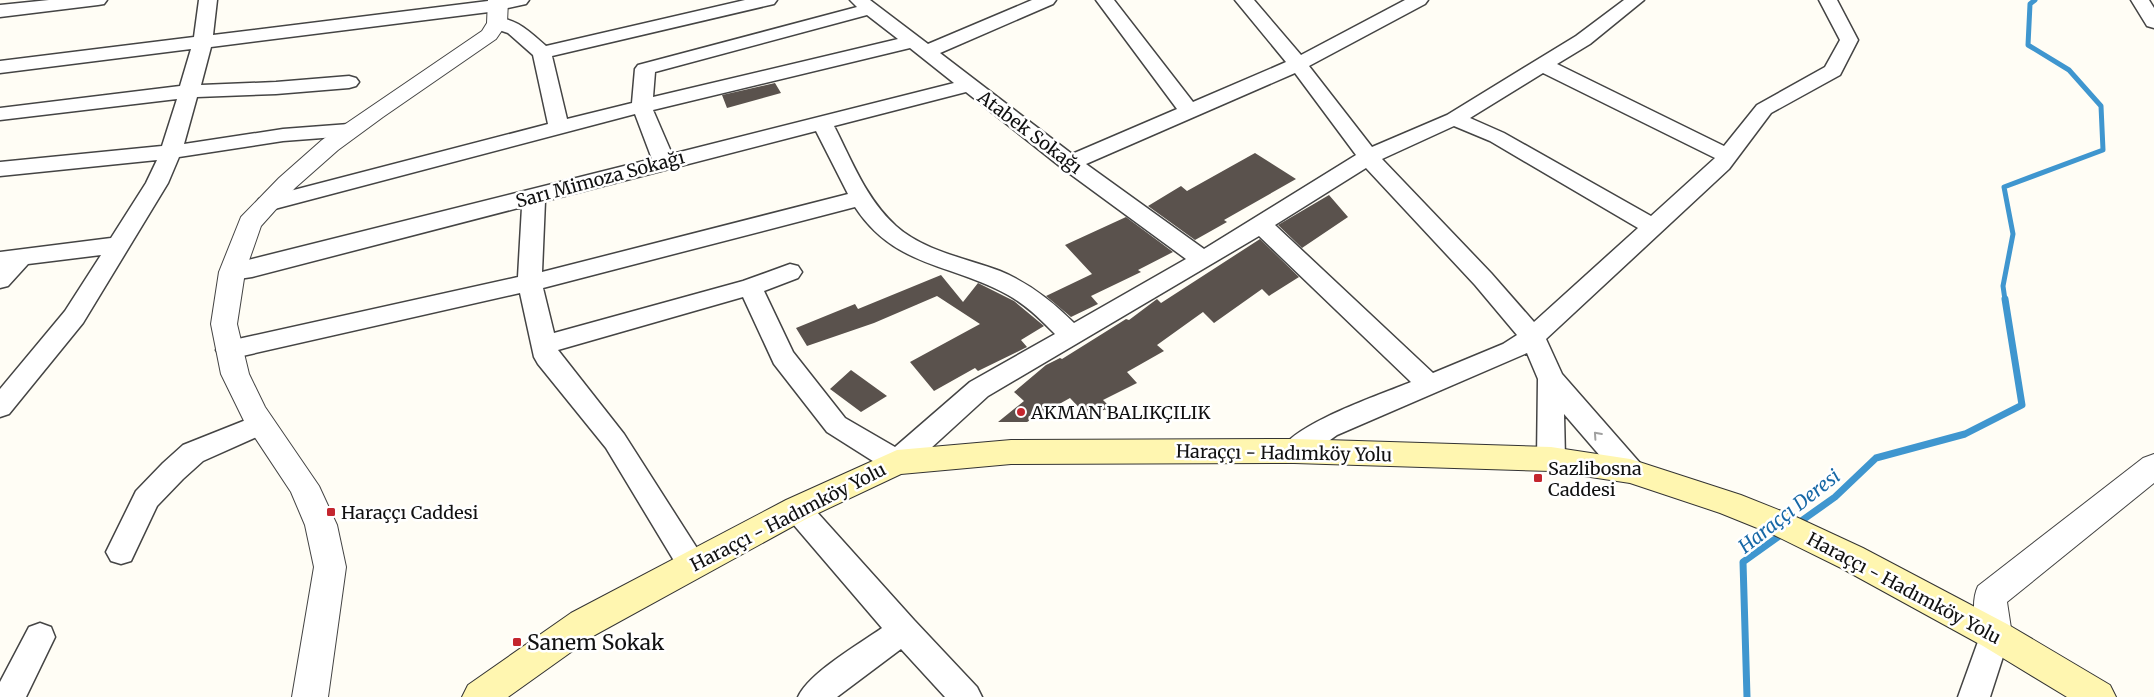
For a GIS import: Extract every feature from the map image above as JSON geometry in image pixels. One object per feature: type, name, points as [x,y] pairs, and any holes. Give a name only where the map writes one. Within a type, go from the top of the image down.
[{"type":"main road","name":"Haraççı - Hadımköy Yolu","points":[[480,697],[583,624],[797,508],[897,462],[1011,452],[1294,451],[1551,459],[1630,471],[1730,504],[1784,526],[1852,558],[1996,635],[2098,697]]},
{"type":"street","points":[[0,11],[98,0]]},
{"type":"street","points":[[0,407],[74,317],[157,183],[171,152],[204,42],[208,0]]},
{"type":"street","points":[[542,53],[768,0]]},
{"type":"street","points":[[267,204],[642,107],[919,47],[1012,7],[1047,0]]},
{"type":"street","points":[[1105,0],[1189,111]]},
{"type":"street","points":[[1244,0],[1298,64],[1368,157],[1483,279],[1533,337],[1551,379],[1589,426],[1630,471]]},
{"type":"street","points":[[1070,163],[1298,64],[1419,0]]},
{"type":"street","points":[[750,287],[783,357],[836,425],[897,462],[979,389],[1203,260],[1368,157],[1454,119],[1583,40],[1635,0]]},
{"type":"street","points":[[1294,451],[1328,428],[1512,350],[1533,337],[1728,156],[1764,109],[1833,71],[1849,40],[1828,0]]},
{"type":"street","points":[[2140,0],[2154,22]]},
{"type":"street","points":[[664,162],[642,107],[646,69],[864,5]]},
{"type":"street","name":"Atabek Sokağı","points":[[864,5],[1070,163],[1203,260]]},
{"type":"street","points":[[0,67],[503,7]]},
{"type":"street","points":[[503,7],[515,30],[542,53],[558,128]]},
{"type":"street","points":[[310,697],[312,669],[324,613],[330,567],[321,526],[304,486],[261,424],[235,374],[224,324],[232,272],[250,223],[287,183],[349,130],[418,81],[489,35],[503,7]]},
{"type":"street","points":[[1543,65],[1728,156]]},
{"type":"street","points":[[0,114],[189,91],[276,88],[349,82]]},
{"type":"street","name":"Sarı Mimoza Sokağı","points":[[232,272],[252,269],[968,85]]},
{"type":"street","points":[[1454,119],[1497,137],[1653,227]]},
{"type":"street","points":[[822,122],[861,198],[888,232],[910,247],[1006,283],[1034,298],[1071,336]]},
{"type":"street","points":[[0,170],[171,152],[283,135],[349,130]]},
{"type":"street","points":[[534,197],[530,283],[547,357],[615,441],[692,565]]},
{"type":"street","points":[[229,350],[530,283],[861,198]]},
{"type":"street","points":[[1261,225],[1430,385]]},
{"type":"street","points":[[0,280],[11,259],[118,245]]},
{"type":"street","points":[[544,344],[750,287],[790,272]]},
{"type":"street","points":[[1551,379],[1551,459]]},
{"type":"street","points":[[121,552],[146,499],[173,471],[193,454],[261,424]]},
{"type":"street","points":[[1974,697],[1996,635],[1990,596],[2154,466]]},
{"type":"street","points":[[797,508],[903,630],[966,697]]},
{"type":"street","points":[[814,697],[824,687],[903,630]]},
{"type":"street","points":[[9,697],[40,637]]},
{"type":"building","points":[[775,83],[781,93],[727,108],[722,95]]},
{"type":"building","points":[[1255,153],[1296,179],[1224,220],[1227,222],[1195,240],[1148,206],[1181,186],[1187,191]]},
{"type":"building","points":[[1329,195],[1348,217],[1302,248],[1278,225]]},
{"type":"building","points":[[1126,217],[1173,252],[1138,270],[1141,272],[1091,296],[1098,304],[1071,317],[1046,296],[1092,274],[1065,245]]},
{"type":"building","points":[[1260,239],[1299,277],[1269,296],[1262,289],[1214,323],[1203,312],[1157,345],[1164,351],[1127,372],[1137,383],[1103,400],[1111,408],[1086,415],[1070,398],[1027,422],[998,422],[1024,401],[1014,392],[1046,365],[1060,358],[1062,359],[1126,319],[1129,320],[1157,299],[1161,303]]},
{"type":"building","points":[[941,275],[963,302],[978,283],[1014,301],[1044,326],[1021,340],[1027,347],[978,371],[975,368],[934,391],[910,362],[980,324],[937,296],[874,323],[807,346],[796,328],[855,304],[858,309]]},
{"type":"building","points":[[851,370],[887,396],[861,412],[830,389]]},
{"type":"waterway","name":"Haraççı Deresi","points":[[2005,300],[2003,286],[2013,234],[2004,187],[2103,150],[2101,106],[2069,70],[2028,45],[2030,4],[2035,0]]},
{"type":"waterway","name":"Haraççı Deresi","points":[[1797,524],[1835,497],[1876,458],[1965,434],[2022,405],[2005,299]]},
{"type":"waterway","name":"Haraççı Deresi","points":[[1747,697],[1743,562],[1785,532]]},
{"type":"place","name":"AKMAN BALIKÇILIK","points":[[1021,412]]},
{"type":"place","name":"Sazlibosna Caddesi","points":[[1538,478]]},
{"type":"place","name":"Haraççı Caddesi","points":[[331,512]]},
{"type":"place","name":"Sanem Sokak","points":[[517,642]]}]
